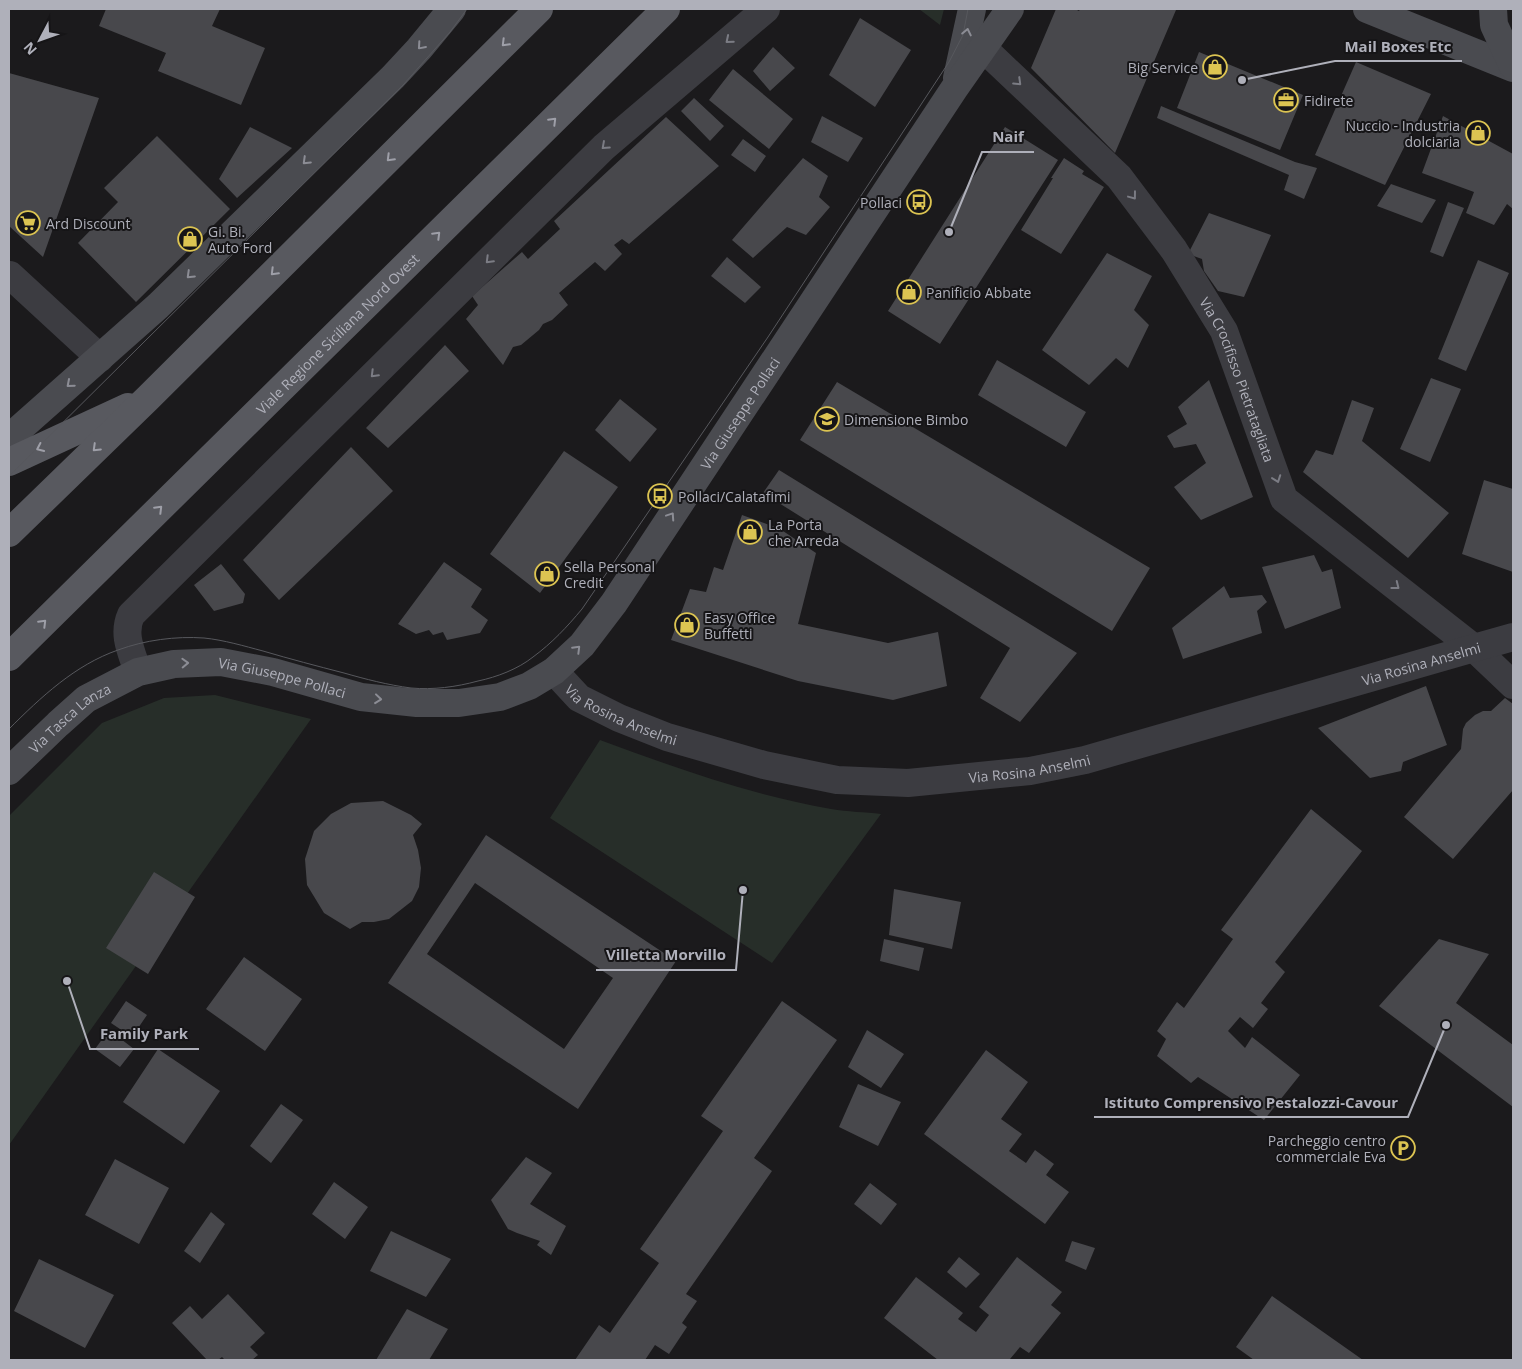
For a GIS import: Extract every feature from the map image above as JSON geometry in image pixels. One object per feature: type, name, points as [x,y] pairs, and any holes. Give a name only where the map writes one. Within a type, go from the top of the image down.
[{"type":"main road","points":[[9,532],[148,398],[539,9]]},
{"type":"main road","name":"Viale Regione Siciliana Nord Ovest","points":[[9,657],[666,9]]},
{"type":"main road","points":[[9,462],[148,398]]},
{"type":"street","points":[[9,438],[158,306],[392,77],[452,9]]},
{"type":"street","points":[[138,672],[126,633],[131,615],[604,147],[766,9]]},
{"type":"street","points":[[954,89],[972,9]]},
{"type":"street","name":"Via Giuseppe Pollaci","points":[[138,672],[174,664],[221,662],[274,672],[361,697],[417,703],[459,704],[500,697],[529,686],[554,671],[582,644],[614,603],[954,89],[1010,9]]},
{"type":"street","points":[[1368,9],[1513,67]]},
{"type":"street","points":[[1493,9],[1494,25],[1513,67]]},
{"type":"street","name":"Via Crocifisso Pietratagliata","points":[[983,48],[1119,177],[1174,250],[1224,331],[1284,499],[1474,648],[1513,685]]},
{"type":"street","points":[[9,276],[10,274],[100,358]]},
{"type":"street","name":"Via Rosina Anselmi","points":[[554,671],[579,698],[619,718],[668,737],[764,765],[837,780],[908,783],[1030,770],[1085,760],[1513,638]]},
{"type":"street","name":"Via Tasca Lanza","points":[[9,771],[86,700],[138,672]]},
{"type":"shaded area","points":[[919,9],[944,9],[940,25]]},
{"type":"shaded area","points":[[215,695],[311,719],[9,1145],[9,816],[102,723],[164,698]]},
{"type":"shaded area","points":[[600,740],[685,770],[772,796],[831,809],[881,814],[772,963],[550,818]]},
{"type":"building","points":[[106,9],[220,9],[212,26],[265,48],[241,105],[158,71],[166,53],[99,26]]},
{"type":"building","points":[[1056,9],[1075,9],[1079,11],[1080,9],[1176,10],[1115,153],[1031,68]]},
{"type":"building","points":[[860,18],[911,50],[875,107],[829,75]]},
{"type":"building","points":[[773,47],[795,68],[770,91],[753,71]]},
{"type":"building","points":[[1199,52],[1303,95],[1280,150],[1177,108]]},
{"type":"building","points":[[1356,62],[1431,94],[1385,185],[1315,155]]},
{"type":"building","points":[[733,69],[793,119],[769,149],[709,100]]},
{"type":"building","points":[[9,73],[99,98],[43,257],[9,226]]},
{"type":"building","points":[[694,98],[724,126],[710,141],[681,111]]},
{"type":"building","points":[[1161,106],[1295,162],[1317,168],[1304,199],[1284,190],[1289,175],[1157,118]]},
{"type":"building","points":[[822,116],[863,138],[848,162],[811,142]]},
{"type":"building","points":[[1443,116],[1513,154],[1513,209],[1507,204],[1494,225],[1466,213],[1474,192],[1422,173]]},
{"type":"building","points":[[666,117],[719,166],[629,244],[622,239],[614,245],[622,254],[605,271],[595,262],[559,293],[568,305],[552,320],[543,324],[539,330],[521,345],[513,347],[503,365],[466,319],[478,305],[472,296],[522,252],[528,259],[560,229],[554,221]]},
{"type":"building","points":[[250,127],[292,148],[237,198],[219,179]]},
{"type":"building","points":[[1005,127],[1058,160],[940,344],[888,311]]},
{"type":"building","points":[[157,136],[230,209],[136,302],[78,243],[118,202],[104,188]]},
{"type":"building","points":[[743,139],[766,156],[755,172],[731,155]]},
{"type":"building","points":[[803,158],[828,176],[819,197],[830,207],[806,235],[787,227],[753,258],[732,240]]},
{"type":"building","points":[[1064,158],[1084,171],[1082,174],[1104,187],[1061,254],[1021,230]]},
{"type":"building","points":[[1391,184],[1436,200],[1422,223],[1377,206]]},
{"type":"building","points":[[1448,202],[1464,208],[1443,257],[1430,252]]},
{"type":"building","points":[[1209,213],[1271,235],[1244,297],[1218,291],[1204,271],[1202,259],[1188,254]]},
{"type":"building","points":[[1107,253],[1152,276],[1134,310],[1149,325],[1128,368],[1116,358],[1089,385],[1042,350]]},
{"type":"building","points":[[727,257],[761,287],[745,303],[711,276]]},
{"type":"building","points":[[1478,260],[1509,273],[1466,371],[1438,359]]},
{"type":"building","points":[[445,345],[469,371],[388,448],[366,428]]},
{"type":"building","points":[[997,360],[1086,412],[1066,447],[978,395]]},
{"type":"building","points":[[1431,378],[1461,389],[1430,462],[1400,449]]},
{"type":"building","points":[[1209,380],[1253,497],[1201,520],[1174,487],[1206,463],[1196,444],[1174,448],[1167,436],[1187,424],[1178,407]]},
{"type":"building","points":[[837,382],[1150,568],[1112,631],[800,440]]},
{"type":"building","points":[[620,399],[657,429],[630,462],[595,430]]},
{"type":"building","points":[[1352,400],[1374,408],[1362,441],[1449,513],[1408,558],[1303,472],[1316,450],[1333,455]]},
{"type":"building","points":[[351,447],[393,491],[279,600],[243,560]]},
{"type":"building","points":[[564,451],[618,487],[540,593],[490,554]]},
{"type":"building","points":[[779,470],[1077,653],[1020,722],[980,698],[1010,648],[763,493]]},
{"type":"building","points":[[1484,480],[1513,489],[1513,572],[1462,554]]},
{"type":"building","points":[[742,515],[780,529],[816,553],[798,624],[888,643],[938,632],[947,686],[893,700],[798,681],[671,640],[690,589],[706,592],[714,567],[723,570]]},
{"type":"building","points":[[1314,555],[1322,572],[1332,569],[1341,608],[1285,629],[1262,567]]},
{"type":"building","points":[[444,562],[482,589],[471,607],[488,620],[480,633],[447,640],[443,632],[433,635],[429,630],[416,634],[398,624]]},
{"type":"building","points":[[221,564],[245,594],[243,603],[214,611],[194,585]]},
{"type":"building","points":[[1224,586],[1230,598],[1262,595],[1267,602],[1257,611],[1262,633],[1183,659],[1172,628]]},
{"type":"building","points":[[1426,686],[1447,745],[1403,762],[1401,771],[1370,778],[1318,728]]},
{"type":"building","points":[[1505,698],[1513,704],[1513,790],[1453,859],[1404,817],[1461,749],[1463,729],[1466,723],[1483,711],[1491,711]]},
{"type":"building","points":[[383,801],[411,815],[422,824],[413,835],[421,868],[419,887],[412,901],[389,919],[362,922],[350,929],[324,913],[307,885],[305,859],[314,831],[331,814],[351,803]]},
{"type":"building","points":[[1311,809],[1362,851],[1275,962],[1285,972],[1261,1003],[1268,1009],[1253,1028],[1240,1017],[1228,1031],[1245,1048],[1252,1037],[1300,1075],[1264,1120],[1198,1077],[1191,1083],[1157,1056],[1166,1039],[1157,1031],[1177,1002],[1184,1008],[1233,939],[1221,930]]},
{"type":"building","points":[[486,835],[676,961],[578,1109],[388,983]],"holes":[[[475,883],[613,978],[564,1049],[427,954]]]},
{"type":"building","points":[[154,872],[195,897],[148,974],[106,948]]},
{"type":"building","points":[[894,889],[961,902],[952,949],[889,935]]},
{"type":"building","points":[[884,939],[924,948],[919,971],[880,961]]},
{"type":"building","points":[[1439,939],[1489,954],[1456,1003],[1513,1045],[1513,1107],[1379,1006]]},
{"type":"building","points":[[244,957],[302,999],[265,1051],[206,1009]]},
{"type":"building","points":[[126,1001],[147,1015],[132,1037],[111,1023]]},
{"type":"building","points":[[782,1001],[837,1040],[754,1158],[772,1171],[686,1294],[697,1301],[682,1323],[687,1327],[669,1354],[655,1345],[645,1360],[575,1360],[599,1325],[610,1333],[659,1263],[640,1249],[723,1131],[701,1116]]},
{"type":"building","points":[[109,1030],[134,1049],[120,1067],[95,1049]]},
{"type":"building","points":[[867,1030],[904,1054],[881,1088],[848,1067]]},
{"type":"building","points":[[158,1049],[220,1091],[184,1144],[123,1102]]},
{"type":"building","points":[[986,1050],[1028,1082],[1001,1119],[1022,1134],[1009,1151],[1026,1163],[1035,1150],[1054,1164],[1046,1175],[1069,1192],[1045,1224],[924,1134]]},
{"type":"building","points":[[858,1084],[901,1102],[878,1146],[839,1127]]},
{"type":"building","points":[[281,1104],[303,1120],[271,1163],[250,1146]]},
{"type":"building","points":[[526,1157],[552,1173],[530,1204],[566,1226],[551,1255],[537,1245],[540,1241],[508,1229],[491,1200]]},
{"type":"building","points":[[115,1159],[169,1188],[139,1244],[85,1215]]},
{"type":"building","points":[[334,1182],[368,1207],[345,1239],[312,1214]]},
{"type":"building","points":[[870,1183],[897,1204],[881,1225],[854,1204]]},
{"type":"building","points":[[211,1212],[225,1224],[200,1263],[184,1251]]},
{"type":"building","points":[[391,1231],[451,1259],[426,1297],[370,1271]]},
{"type":"building","points":[[1072,1241],[1095,1248],[1086,1270],[1065,1261]]},
{"type":"building","points":[[959,1257],[980,1274],[966,1288],[947,1272]]},
{"type":"building","points":[[1017,1257],[1062,1292],[1051,1305],[1061,1313],[1029,1353],[1020,1347],[1010,1359],[1012,1360],[938,1360],[884,1318],[916,1277],[963,1313],[958,1319],[976,1332],[989,1315],[979,1307]]},
{"type":"building","points":[[39,1259],[114,1295],[85,1348],[14,1311]]},
{"type":"building","points":[[228,1294],[265,1333],[250,1347],[258,1355],[252,1360],[225,1360],[222,1357],[218,1360],[207,1360],[172,1323],[190,1306],[202,1319]]},
{"type":"building","points":[[1272,1296],[1363,1360],[1254,1360],[1236,1347]]},
{"type":"building","points":[[407,1309],[448,1329],[429,1360],[376,1360]]},
{"type":"tram line","points":[[9,476],[404,84],[450,32],[467,9]]},
{"type":"tram line","points":[[9,729],[59,683],[87,664],[118,650],[172,638],[219,640],[377,682],[419,689],[453,686],[500,675],[533,657],[547,646],[582,609],[768,337],[949,62],[963,35],[968,9]]},
{"type":"place","name":"Big Service","points":[[1215,67]]},
{"type":"place","name":"Mail Boxes Etc","points":[[1242,80]]},
{"type":"place","name":"Fidirete","points":[[1286,100]]},
{"type":"place","name":"Nuccio - Industria dolciaria","points":[[1478,133]]},
{"type":"place","name":"Pollaci","points":[[919,202]]},
{"type":"place","name":"Ard Discount","points":[[28,223]]},
{"type":"place","name":"Naif","points":[[949,232]]},
{"type":"place","name":"Gi. Bi. Auto Ford","points":[[190,239]]},
{"type":"place","name":"Panificio Abbate","points":[[909,292]]},
{"type":"place","name":"Dimensione Bimbo","points":[[827,419]]},
{"type":"place","name":"Pollaci/Calatafimi","points":[[660,496]]},
{"type":"place","name":"La Porta che Arreda","points":[[750,532]]},
{"type":"place","name":"Sella Personal Credit","points":[[547,574]]},
{"type":"place","name":"Easy Office Buffetti","points":[[687,625]]},
{"type":"place","name":"Villetta Morvillo","points":[[743,890]]},
{"type":"place","name":"Family Park","points":[[67,981]]},
{"type":"place","name":"Istituto Comprensivo Pestalozzi-Cavour","points":[[1446,1025]]},
{"type":"place","name":"Parcheggio centro commerciale Eva","points":[[1403,1148]]}]
